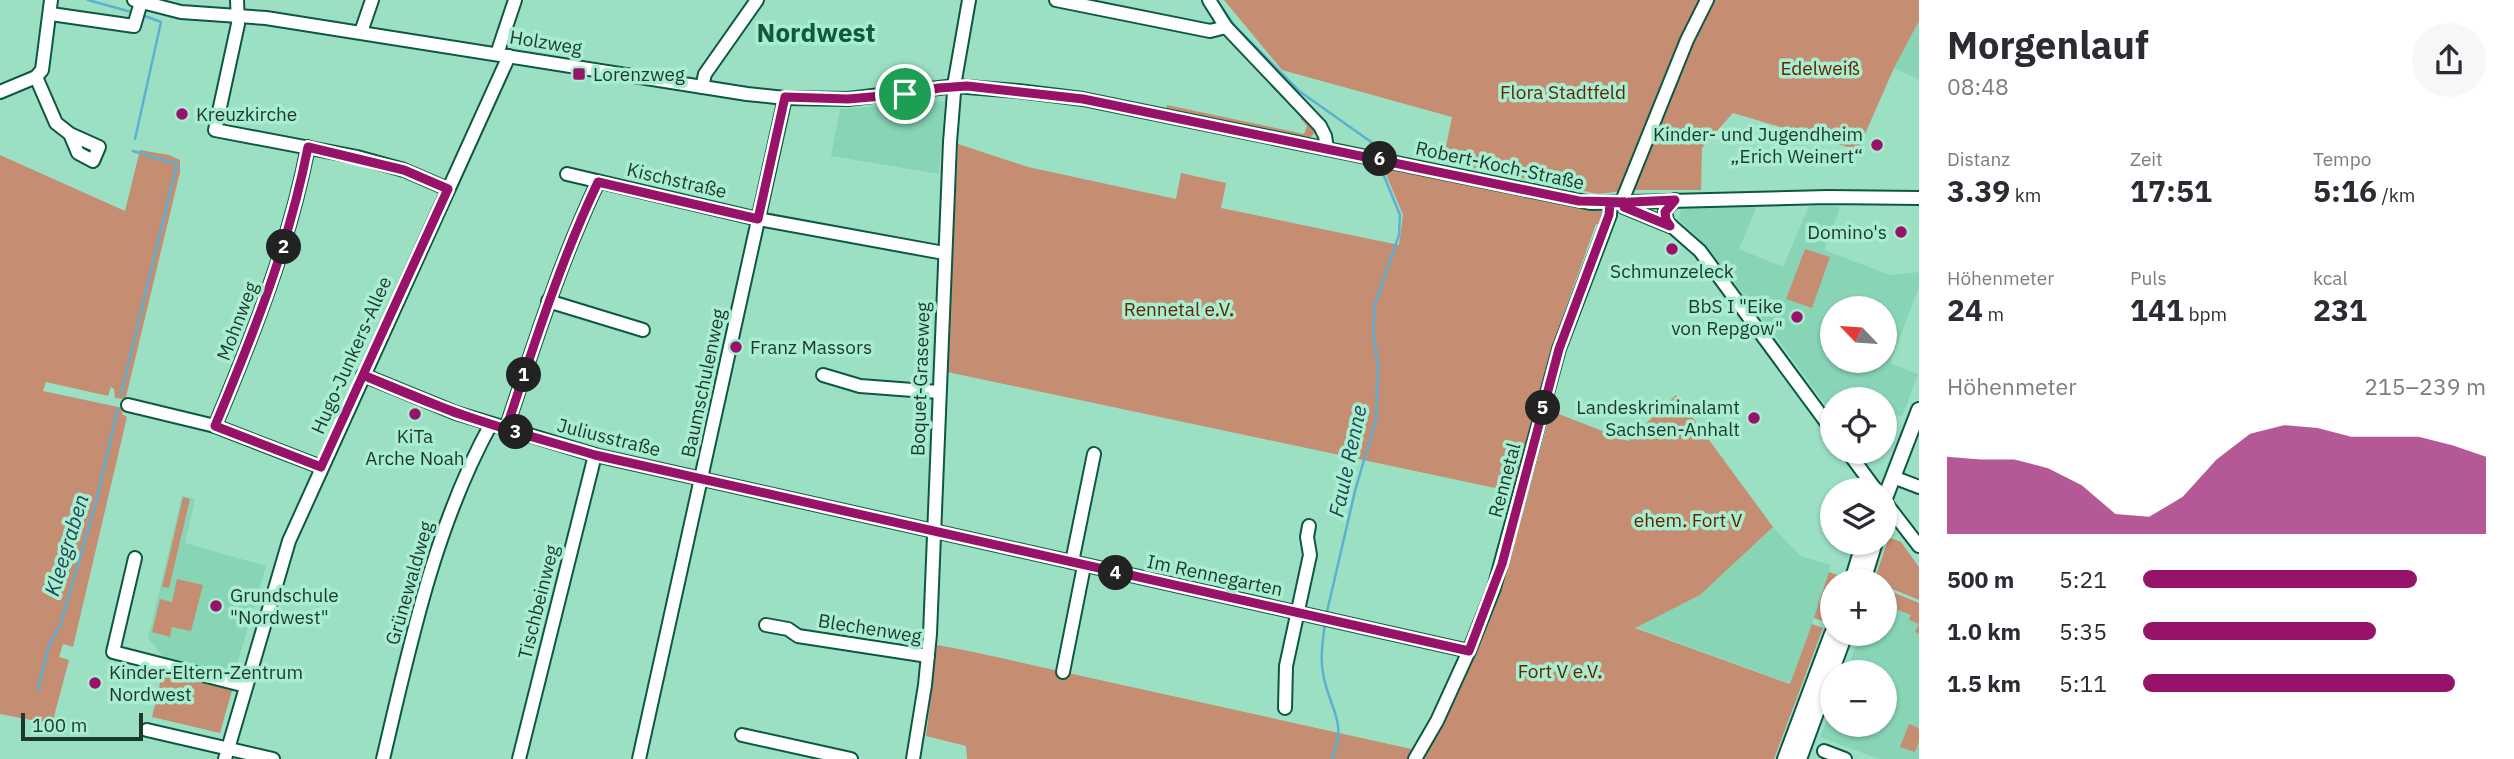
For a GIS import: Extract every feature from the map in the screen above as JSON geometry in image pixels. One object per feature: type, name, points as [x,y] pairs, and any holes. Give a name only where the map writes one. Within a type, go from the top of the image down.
[{"type":"main road","points":[[1893,477],[1919,410]]},
{"type":"main road","points":[[1785,759],[1827,646]]},
{"type":"main road","points":[[1799,759],[1841,646]]},
{"type":"street","points":[[0,92],[36,77],[42,70],[51,0]]},
{"type":"street","points":[[237,0],[239,16],[215,130],[308,147],[404,170],[448,189]]},
{"type":"street","points":[[360,33],[372,0]]},
{"type":"street","name":"Hugo-Junkers-Allee","points":[[227,754],[289,541],[448,189],[503,55],[515,0]]},
{"type":"street","points":[[702,87],[705,74],[757,0]]},
{"type":"street","name":"Boquet-Graseweg","points":[[913,759],[928,656],[944,253],[955,86],[969,0]]},
{"type":"street","points":[[1056,0],[1210,31],[1226,27]]},
{"type":"street","points":[[1209,0],[1226,27],[1320,126],[1325,136],[1326,148]]},
{"type":"street","name":"Rennetal","points":[[1415,759],[1437,721],[1469,651],[1502,564],[1559,349],[1609,215],[1624,196],[1690,33],[1707,0]]},
{"type":"street","points":[[51,14],[134,26],[138,8]]},
{"type":"street","name":"Holzweg","points":[[138,8],[239,16],[702,87],[785,97],[873,97],[955,86]]},
{"type":"street","points":[[36,77],[56,122],[70,134]]},
{"type":"street","name":"Robert-Koch-Straße","points":[[955,86],[1083,99],[1579,201],[1919,198]]},
{"type":"street","name":"Baumschulenweg","points":[[639,759],[785,97]]},
{"type":"street","name":"Mohnweg","points":[[215,426],[274,278],[308,147]]},
{"type":"street","name":"Kischstraße","points":[[566,174],[758,219],[944,253]]},
{"type":"street","points":[[506,429],[548,301],[573,234],[598,182]]},
{"type":"street","points":[[1670,226],[1665,212],[1675,200]]},
{"type":"street","points":[[1617,202],[1670,226],[1688,238],[1820,414]]},
{"type":"street","points":[[548,301],[643,330]]},
{"type":"street","name":"Juliusstraße","points":[[363,375],[491,424],[595,455],[934,531]]},
{"type":"street","points":[[823,375],[860,386],[939,392]]},
{"type":"street","points":[[128,405],[215,426],[321,467]]},
{"type":"street","name":"Grünewaldweg","points":[[383,759],[410,643],[453,501],[491,424]]},
{"type":"street","points":[[1063,672],[1094,454]]},
{"type":"street","name":"Tischbeinweg","points":[[519,759],[595,455]]},
{"type":"street","points":[[1893,477],[1919,487]]},
{"type":"street","points":[[1897,516],[1919,546]]},
{"type":"street","name":"Im Rennegarten","points":[[1285,708],[1286,666],[1310,555],[1307,537],[1309,526]]},
{"type":"street","name":"Im Rennegarten","points":[[934,531],[1469,651]]},
{"type":"street","points":[[135,558],[113,652],[246,686]]},
{"type":"street","name":"Blechenweg","points":[[766,625],[788,629],[798,636],[928,656]]},
{"type":"street","points":[[147,730],[227,754],[273,759]]},
{"type":"street","points":[[742,735],[851,759]]},
{"type":"street","points":[[1824,751],[1845,759]]},
{"type":"shaded area","points":[[1919,21],[1919,80],[1894,68]]},
{"type":"shaded area","points":[[945,101],[939,174],[831,156],[840,109]]},
{"type":"shaded area","name":"BbS I \"Eike von Repgow\"","points":[[1757,206],[1739,249],[1783,267],[1809,206],[1839,206],[1824,250],[1887,274],[1919,272],[1919,287],[1897,345],[1897,296],[1820,296],[1820,373],[1897,373],[1897,366],[1918,374],[1902,417],[1897,415],[1897,387],[1820,387],[1820,397],[1769,327],[1696,236],[1679,220],[1681,207]]},
{"type":"shaded area","points":[[182,496],[195,499],[185,543],[266,566],[233,678],[169,664],[148,638]]},
{"type":"shaded area","points":[[1773,527],[1800,556],[1830,565],[1830,569],[1820,569],[1820,602],[1791,684],[1635,627],[1700,595]]},
{"type":"shaded area","points":[[1897,594],[1919,603],[1919,759],[1879,759],[1820,737],[1897,737],[1897,660],[1851,660],[1856,646],[1897,646]]},
{"type":"green space","name":"Flora Stadtfeld","points":[[1224,0],[1704,0],[1623,191],[1598,194],[1443,161],[1452,117],[1282,70]]},
{"type":"green space","name":"Edelweiß","points":[[1711,0],[1919,0],[1919,21],[1894,68],[1858,150],[1733,113],[1702,148],[1701,190],[1630,190],[1690,41]]},
{"type":"green space","points":[[1167,105],[1304,134],[1307,126],[1300,118],[1307,118],[1316,131],[1310,138],[1166,110]]},
{"type":"green space","name":"Rennetal e.V.","points":[[958,144],[1028,167],[1176,199],[1181,173],[1226,183],[1221,208],[1399,245],[1403,215],[1383,167],[1602,211],[1603,216],[1600,224],[1596,224],[1550,352],[1514,492],[947,372]]},
{"type":"green space","points":[[140,150],[169,155],[180,160],[180,172],[126,397],[115,398],[114,389],[111,387],[108,396],[46,382],[43,391],[123,408],[122,414],[127,417],[73,647],[63,644],[59,657],[69,660],[52,724],[0,714],[0,155],[125,211]]},
{"type":"green space","points":[[1805,249],[1830,257],[1812,308],[1786,299]]},
{"type":"green space","name":"Fort V e.V.","points":[[1676,395],[1773,527],[1700,595],[1635,628],[1790,684],[1812,624],[1820,627],[1820,636],[1774,759],[1420,759],[1484,630],[1510,559],[1551,411],[1628,441]]},
{"type":"green space","points":[[183,497],[190,499],[169,588],[162,587]]},
{"type":"green space","points":[[1897,540],[1901,542],[1919,567],[1919,600],[1897,591],[1897,569],[1878,569],[1883,555],[1897,555]]},
{"type":"green space","points":[[177,579],[203,585],[191,631],[172,627],[170,637],[152,632],[160,599],[172,602]]},
{"type":"green space","points":[[1897,594],[1919,603],[1919,624],[1909,620],[1911,615],[1897,609]]},
{"type":"green space","points":[[1820,600],[1820,620],[1814,618]]},
{"type":"green space","points":[[937,645],[1416,750],[1410,759],[967,759],[966,746],[926,736]]},
{"type":"green space","points":[[163,670],[233,687],[220,733],[152,717]]},
{"type":"green space","points":[[1909,724],[1919,728],[1919,741],[1915,752],[1900,747]]},
{"type":"waterway","points":[[88,0],[135,13]]},
{"type":"waterway","name":"Faule Renne","points":[[1217,0],[1234,25],[1299,91],[1374,144]]},
{"type":"waterway","name":"Kleegraben","points":[[135,139],[161,22],[142,15]]},
{"type":"waterway","name":"Kleegraben","points":[[121,394],[177,164],[133,151]]},
{"type":"waterway","name":"Faule Renne","points":[[1326,616],[1355,491],[1376,419],[1378,365],[1373,333],[1375,304],[1399,235],[1400,215],[1382,171]]},
{"type":"waterway","name":"Kleegraben","points":[[38,690],[49,645],[60,626],[95,506],[118,408]]},
{"type":"waterway","name":"Faule Renne","points":[[1325,623],[1322,667],[1338,724],[1332,759]]},
{"type":"place","name":"Lorenzweg","points":[[579,74]]},
{"type":"place","name":"Kreuzkirche","points":[[182,114]]},
{"type":"place","name":"Kinder- und Jugendheim „Erich Weinert“","points":[[1877,145]]},
{"type":"place","name":"Domino's","points":[[1901,232]]},
{"type":"place","name":"Schmunzeleck","points":[[1672,249]]},
{"type":"place","name":"BbS I \"Eike von Repgow\"","points":[[1797,317]]},
{"type":"place","name":"Franz Massors","points":[[736,347]]},
{"type":"place","name":"KiTa Arche Noah","points":[[415,414]]},
{"type":"place","name":"Landeskriminalamt Sachsen-Anhalt","points":[[1754,418]]},
{"type":"place","name":"Grundschule \"Nordwest\"","points":[[216,606]]},
{"type":"place","name":"Kinder-Eltern-Zentrum Nordwest","points":[[95,683]]},
{"type":"district","name":"Nordwest","points":[[816,32]]},
{"type":"route","points":[[905,94],[848,99],[785,97],[758,219],[598,182],[573,234],[548,301],[506,429],[456,413],[363,375],[321,467],[215,426],[274,278],[308,147],[404,170],[448,189],[363,375],[370,378],[456,413],[491,424],[506,429],[595,455],[1469,651],[1497,580],[1559,349],[1609,215],[1610,203],[1624,202],[1675,200],[1665,212],[1670,226],[1624,207],[1624,202],[1579,201],[1083,99],[967,86],[905,94]]},
{"type":"park label","name":"ehem. Fort V","points":[[1688,520]]}]
